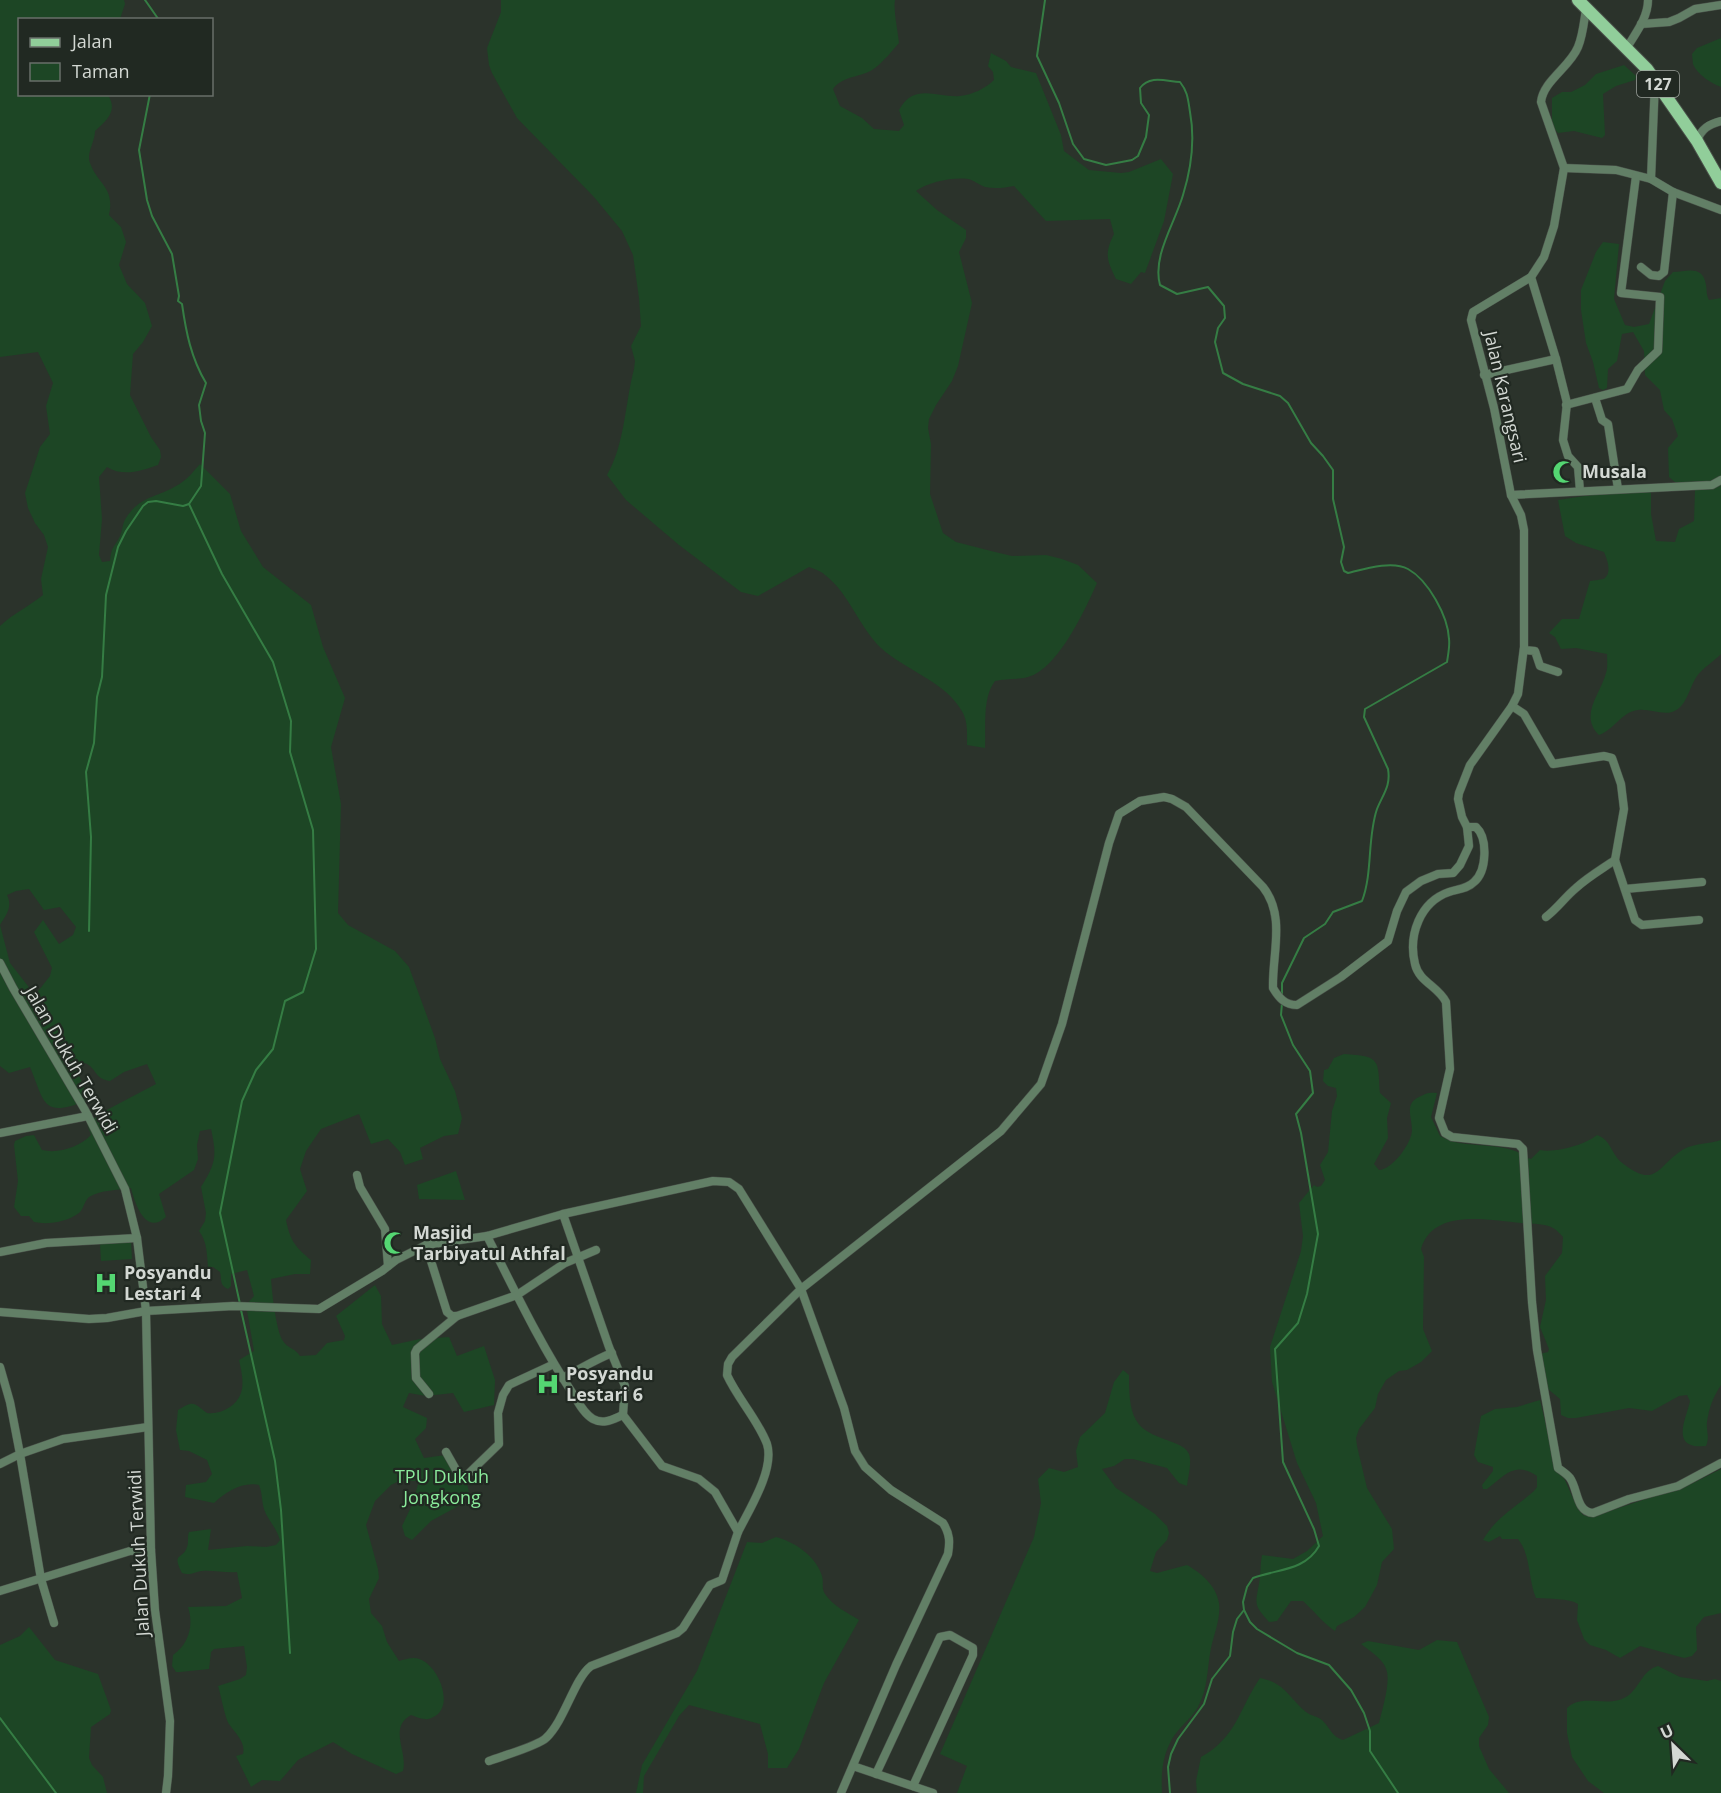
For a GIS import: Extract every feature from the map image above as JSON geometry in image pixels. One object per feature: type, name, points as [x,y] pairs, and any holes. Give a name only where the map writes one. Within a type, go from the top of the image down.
[{"type":"main road","name":"127","points":[[1582,4],[1647,69],[1697,141],[1721,183]]},
{"type":"street","points":[[1626,49],[1648,9],[1648,0]]},
{"type":"street","name":"Jalan Karangsari","points":[[1467,827],[1462,817],[1459,793],[1470,765],[1518,694],[1524,650],[1524,530],[1521,515],[1511,495],[1494,408],[1471,320],[1473,312],[1531,277],[1544,257],[1554,226],[1564,168],[1541,102],[1542,94],[1578,47],[1582,4]]},
{"type":"street","points":[[1641,24],[1669,22],[1695,9],[1721,5]]},
{"type":"street","points":[[1651,179],[1655,80]]},
{"type":"street","points":[[1697,141],[1706,127],[1721,121]]},
{"type":"street","points":[[1564,168],[1616,170],[1651,179],[1673,192],[1721,210]]},
{"type":"street","points":[[1566,405],[1627,389],[1638,370],[1658,351],[1660,297],[1640,294],[1622,295],[1621,292],[1636,176]]},
{"type":"street","points":[[1641,267],[1659,276],[1664,272],[1673,192]]},
{"type":"street","points":[[1531,277],[1556,359],[1566,405],[1563,440],[1568,456],[1578,467],[1580,491]]},
{"type":"street","points":[[1484,375],[1556,359]]},
{"type":"street","points":[[1595,398],[1602,420],[1608,424],[1618,489]]},
{"type":"street","points":[[1511,495],[1712,485],[1721,480]]},
{"type":"street","points":[[1524,650],[1534,651],[1540,666],[1558,672]]},
{"type":"street","points":[[1512,706],[1524,714],[1553,764],[1604,756],[1612,758],[1621,784],[1624,809],[1615,860],[1635,920],[1642,925],[1699,920]]},
{"type":"street","points":[[489,1761],[544,1741],[560,1721],[584,1673],[591,1666],[677,1633],[710,1585],[722,1580],[738,1532],[767,1467],[768,1453],[762,1435],[727,1375],[728,1364],[732,1357],[801,1289],[1001,1131],[1041,1084],[1062,1024],[1114,824],[1119,814],[1140,801],[1164,797],[1186,807],[1268,892],[1276,914],[1273,988],[1277,995],[1289,1005],[1297,1005],[1341,977],[1388,941],[1397,911],[1406,892],[1421,881],[1438,874],[1453,873],[1460,865],[1469,846],[1467,827],[1476,827],[1480,831],[1484,841],[1481,874],[1474,883],[1430,902],[1416,921],[1414,962],[1419,975],[1442,992],[1446,1002],[1450,1069],[1439,1118],[1445,1133],[1452,1137],[1518,1144],[1523,1149],[1537,1350],[1558,1468],[1574,1486],[1583,1509],[1588,1513],[1593,1513],[1629,1499],[1678,1486],[1721,1463]]},
{"type":"street","points":[[1546,917],[1560,908],[1566,897],[1579,885],[1615,860]]},
{"type":"street","points":[[1625,889],[1702,882]]},
{"type":"street","name":"Jalan Dukuh Terwidi","points":[[0,963],[88,1116],[125,1190],[137,1238],[146,1311],[151,1550],[156,1621],[170,1720],[166,1793]]},
{"type":"street","points":[[0,1132],[88,1116]]},
{"type":"street","points":[[357,1175],[360,1187],[385,1229],[388,1266]]},
{"type":"street","points":[[0,1312],[89,1319],[146,1311],[233,1306],[319,1309],[396,1260],[426,1245],[487,1236],[563,1214],[713,1180],[729,1182],[739,1189],[801,1289],[844,1408],[855,1451],[865,1467],[891,1490],[943,1523],[950,1540],[948,1554],[896,1665],[841,1793]]},
{"type":"street","points":[[563,1214],[625,1386],[623,1415],[662,1466],[699,1479],[715,1492],[738,1532]]},
{"type":"street","points":[[487,1236],[554,1364],[581,1407],[593,1419],[607,1422],[623,1415]]},
{"type":"street","points":[[0,1252],[45,1243],[137,1238]]},
{"type":"street","points":[[426,1245],[447,1312],[452,1316],[457,1316]]},
{"type":"street","points":[[429,1394],[416,1378],[415,1353],[417,1349],[457,1316],[518,1294],[535,1285],[552,1270],[596,1251]]},
{"type":"street","points":[[562,1378],[588,1365],[593,1360],[612,1353]]},
{"type":"street","points":[[447,1452],[459,1475],[466,1476],[499,1444],[498,1413],[503,1395],[509,1385],[554,1364]]},
{"type":"street","points":[[0,1367],[10,1402],[41,1579],[54,1623]]},
{"type":"street","points":[[0,1464],[63,1438],[148,1426]]},
{"type":"street","points":[[0,1591],[130,1551],[151,1550]]},
{"type":"street","points":[[876,1774],[940,1637],[950,1635],[973,1648],[973,1655],[913,1786]]},
{"type":"street","points":[[853,1766],[933,1793]]},
{"type":"green space","name":"TPU Dukuh Jongkong","points":[[0,0],[124,0],[120,18],[18,18],[18,96],[108,96],[111,101],[110,115],[95,131],[89,159],[93,170],[108,192],[109,215],[121,227],[126,242],[119,265],[127,284],[145,303],[152,326],[133,354],[130,395],[160,450],[161,457],[158,465],[139,471],[119,472],[107,467],[99,477],[102,519],[99,555],[102,562],[110,561],[112,549],[131,511],[143,501],[180,484],[200,464],[230,494],[241,531],[263,567],[311,605],[323,647],[345,698],[331,747],[341,804],[338,913],[348,925],[395,951],[409,967],[435,1038],[440,1059],[455,1091],[462,1118],[458,1134],[444,1136],[420,1148],[423,1159],[405,1165],[400,1152],[388,1139],[371,1144],[359,1114],[321,1129],[306,1151],[300,1169],[307,1191],[286,1220],[294,1243],[311,1260],[310,1274],[295,1274],[271,1279],[278,1329],[285,1343],[300,1356],[316,1355],[327,1343],[344,1340],[345,1336],[336,1316],[375,1285],[381,1296],[382,1324],[392,1345],[420,1339],[449,1337],[457,1356],[484,1346],[495,1380],[494,1405],[464,1412],[453,1393],[426,1396],[409,1393],[403,1407],[427,1418],[426,1428],[415,1439],[424,1458],[446,1455],[464,1476],[469,1492],[462,1504],[431,1521],[412,1540],[405,1536],[402,1526],[412,1505],[419,1481],[399,1481],[391,1485],[375,1501],[366,1525],[379,1578],[369,1599],[371,1613],[382,1626],[387,1642],[399,1661],[411,1658],[428,1664],[443,1689],[444,1699],[438,1714],[428,1719],[411,1715],[404,1720],[400,1733],[403,1771],[396,1774],[352,1754],[333,1742],[298,1760],[280,1781],[262,1780],[251,1787],[236,1756],[243,1754],[243,1746],[229,1724],[218,1686],[246,1675],[244,1646],[214,1649],[211,1652],[209,1669],[176,1672],[172,1666],[173,1655],[183,1645],[189,1634],[188,1607],[226,1606],[242,1598],[237,1572],[182,1573],[178,1559],[187,1547],[189,1532],[211,1529],[208,1550],[247,1546],[266,1547],[276,1545],[280,1540],[264,1510],[259,1485],[235,1488],[214,1503],[185,1497],[186,1485],[206,1482],[212,1474],[207,1460],[189,1451],[180,1450],[176,1430],[178,1410],[191,1404],[207,1413],[218,1412],[230,1407],[241,1392],[239,1360],[254,1351],[246,1305],[254,1296],[247,1270],[231,1274],[231,1286],[228,1289],[223,1286],[220,1272],[213,1267],[208,1267],[205,1244],[199,1231],[205,1221],[206,1213],[201,1187],[210,1172],[214,1159],[211,1129],[200,1131],[197,1145],[198,1159],[194,1170],[159,1194],[166,1217],[159,1222],[152,1223],[142,1215],[131,1188],[93,1195],[87,1199],[79,1213],[57,1222],[34,1222],[29,1216],[21,1216],[14,1207],[18,1181],[15,1141],[34,1135],[42,1150],[55,1151],[75,1146],[91,1135],[87,1124],[101,1113],[156,1084],[147,1064],[124,1072],[110,1081],[98,1076],[85,1063],[76,1069],[86,1091],[86,1101],[61,1108],[47,1104],[30,1067],[9,1073],[0,1066],[0,925],[0,626],[43,595],[41,579],[48,547],[44,535],[28,508],[25,493],[40,447],[50,434],[46,406],[53,383],[38,352],[0,357]],"holes":[[[29,889],[44,910],[60,907],[76,927],[73,935],[59,944],[43,920],[34,932],[52,968],[50,976],[35,995],[10,963],[0,925],[9,907],[7,895]]]},
{"type":"green space","points":[[501,0],[895,0],[899,43],[875,68],[842,81],[833,89],[840,106],[862,118],[874,129],[899,131],[904,125],[899,110],[912,96],[927,93],[960,96],[974,93],[987,86],[994,80],[993,72],[988,66],[991,53],[1006,61],[1011,67],[1036,73],[1061,135],[1064,151],[1089,170],[1129,172],[1161,159],[1173,174],[1164,221],[1145,273],[1141,272],[1131,284],[1116,279],[1109,262],[1108,252],[1114,234],[1110,219],[1046,221],[1014,186],[989,188],[968,179],[941,181],[916,191],[937,210],[966,230],[966,238],[959,252],[972,303],[958,366],[952,381],[929,419],[930,494],[943,533],[956,542],[1012,556],[1046,555],[1062,559],[1078,565],[1097,583],[1069,637],[1050,663],[1028,677],[995,681],[986,704],[985,748],[967,745],[966,721],[956,702],[936,684],[881,648],[873,640],[841,591],[823,574],[809,567],[758,596],[741,592],[679,545],[626,500],[607,475],[618,450],[634,369],[635,361],[631,346],[641,326],[633,255],[622,231],[594,197],[517,118],[492,73],[487,48],[501,12]]},
{"type":"green space","points":[[1721,38],[1721,87],[1709,81],[1698,71],[1693,64],[1692,54],[1697,48]]},
{"type":"green space","points":[[1624,65],[1636,76],[1635,80],[1616,86],[1603,94],[1605,135],[1602,138],[1574,131],[1558,133],[1552,126],[1552,98],[1562,92],[1571,92],[1585,85],[1596,74]]},
{"type":"green space","points":[[1603,242],[1619,244],[1614,299],[1625,325],[1634,327],[1649,324],[1665,281],[1673,272],[1689,270],[1702,274],[1709,300],[1721,298],[1721,654],[1697,676],[1678,709],[1669,713],[1632,711],[1599,735],[1593,727],[1591,712],[1607,671],[1607,654],[1576,648],[1561,649],[1555,637],[1549,633],[1562,619],[1579,619],[1590,581],[1605,578],[1608,565],[1604,552],[1576,543],[1565,536],[1558,500],[1598,494],[1651,491],[1651,514],[1656,541],[1675,542],[1679,529],[1694,521],[1695,490],[1689,483],[1675,482],[1669,477],[1668,448],[1678,436],[1672,419],[1664,410],[1660,390],[1645,375],[1644,351],[1633,332],[1622,334],[1617,361],[1608,369],[1607,388],[1603,390],[1599,388],[1586,343],[1581,310],[1581,290],[1596,252]]},
{"type":"green space","points":[[1344,1054],[1365,1056],[1375,1062],[1379,1073],[1380,1093],[1391,1103],[1387,1118],[1388,1138],[1374,1164],[1379,1170],[1390,1166],[1409,1142],[1412,1130],[1410,1107],[1414,1100],[1430,1093],[1437,1093],[1431,1117],[1440,1136],[1459,1143],[1510,1149],[1520,1153],[1520,1156],[1531,1159],[1540,1150],[1570,1147],[1597,1135],[1608,1143],[1621,1162],[1633,1170],[1650,1175],[1684,1149],[1721,1140],[1721,1385],[1709,1412],[1706,1446],[1691,1445],[1683,1437],[1683,1425],[1690,1401],[1687,1395],[1679,1396],[1652,1411],[1629,1408],[1576,1418],[1561,1415],[1560,1399],[1548,1389],[1540,1354],[1548,1352],[1549,1349],[1540,1327],[1546,1300],[1545,1276],[1562,1253],[1563,1237],[1546,1225],[1493,1220],[1463,1220],[1437,1227],[1427,1236],[1421,1249],[1424,1257],[1423,1329],[1432,1351],[1421,1362],[1407,1370],[1399,1371],[1386,1380],[1378,1394],[1375,1408],[1359,1429],[1356,1438],[1367,1488],[1392,1529],[1394,1549],[1382,1562],[1377,1585],[1365,1607],[1354,1617],[1337,1626],[1335,1631],[1303,1601],[1291,1601],[1277,1621],[1269,1622],[1258,1608],[1256,1601],[1262,1555],[1293,1559],[1307,1551],[1323,1536],[1316,1503],[1297,1463],[1272,1382],[1270,1347],[1301,1251],[1303,1236],[1299,1203],[1314,1185],[1321,1186],[1325,1180],[1320,1165],[1328,1152],[1332,1111],[1337,1096],[1336,1088],[1328,1086],[1323,1081],[1324,1070],[1328,1069],[1334,1058]]},
{"type":"green space","points":[[456,1171],[465,1200],[419,1199],[417,1185]]},
{"type":"green space","points":[[131,1241],[132,1259],[101,1261],[100,1243]]},
{"type":"green space","points":[[1123,1370],[1129,1375],[1131,1404],[1141,1427],[1156,1436],[1180,1445],[1190,1458],[1187,1486],[1179,1483],[1167,1468],[1133,1459],[1125,1459],[1114,1466],[1102,1469],[1116,1488],[1155,1514],[1167,1526],[1169,1533],[1167,1540],[1156,1552],[1150,1571],[1157,1573],[1187,1565],[1207,1580],[1215,1591],[1219,1603],[1218,1620],[1201,1700],[1175,1735],[1166,1752],[1162,1793],[957,1793],[967,1766],[940,1754],[1034,1537],[1041,1503],[1038,1479],[1049,1468],[1064,1472],[1078,1467],[1076,1451],[1080,1437],[1105,1413],[1114,1382]]},
{"type":"green space","points":[[1540,1400],[1552,1451],[1583,1515],[1592,1517],[1693,1483],[1721,1469],[1721,1613],[1704,1617],[1696,1627],[1697,1650],[1692,1656],[1684,1658],[1640,1646],[1620,1658],[1590,1645],[1584,1639],[1577,1620],[1578,1604],[1564,1600],[1536,1598],[1525,1552],[1518,1539],[1502,1539],[1500,1536],[1489,1542],[1483,1540],[1500,1519],[1534,1491],[1537,1487],[1537,1476],[1516,1470],[1505,1475],[1487,1489],[1483,1489],[1482,1485],[1493,1471],[1493,1467],[1478,1462],[1474,1455],[1481,1416],[1495,1409],[1517,1407]]},
{"type":"green space","points":[[776,1537],[790,1542],[810,1556],[822,1576],[823,1590],[828,1598],[836,1606],[859,1620],[824,1683],[799,1749],[787,1768],[768,1768],[768,1754],[760,1724],[689,1705],[679,1716],[644,1776],[643,1793],[636,1793],[642,1765],[697,1671],[747,1542],[762,1543]]},
{"type":"green space","points":[[29,1627],[55,1660],[98,1674],[111,1710],[110,1714],[91,1727],[89,1758],[103,1777],[107,1793],[0,1793],[0,1645],[20,1636]]},
{"type":"green space","points":[[1437,1640],[1457,1642],[1489,1717],[1488,1725],[1479,1738],[1479,1746],[1489,1769],[1509,1793],[1197,1793],[1196,1781],[1201,1757],[1222,1741],[1230,1731],[1260,1678],[1281,1687],[1306,1712],[1321,1719],[1334,1735],[1343,1740],[1379,1723],[1387,1690],[1386,1668],[1377,1656],[1361,1644],[1368,1641],[1419,1650]]},
{"type":"green space","points":[[1658,1666],[1680,1677],[1721,1681],[1721,1793],[1604,1793],[1588,1781],[1572,1757],[1567,1733],[1567,1708],[1581,1701],[1621,1699],[1629,1695],[1649,1671]]},
{"type":"waterway","points":[[145,0],[158,18]]},
{"type":"waterway","points":[[1045,0],[1037,56],[1059,103],[1073,144],[1084,159],[1106,165],[1132,160],[1138,156],[1146,137],[1149,115],[1141,103],[1140,88],[1153,80],[1180,82],[1183,86],[1191,122],[1191,154],[1183,195],[1165,240],[1159,263],[1160,285],[1177,294],[1208,287],[1224,306],[1225,318],[1218,328],[1215,342],[1223,373],[1243,384],[1280,396],[1288,403],[1311,443],[1333,470],[1333,499],[1344,547],[1341,562],[1344,571],[1348,573],[1386,565],[1408,569],[1423,581],[1436,600],[1448,630],[1447,662],[1365,709],[1364,717],[1389,775],[1374,820],[1368,878],[1362,901],[1333,912],[1325,924],[1304,938],[1282,983],[1282,995]]},
{"type":"waterway","points":[[150,96],[139,150],[147,200],[152,216],[172,254],[178,301],[182,304],[193,354],[206,383],[199,405],[205,433],[201,486],[189,504]]},
{"type":"waterway","points":[[89,931],[91,837],[86,772],[94,743],[97,697],[102,677],[106,595],[118,547],[143,506],[148,502],[156,501],[183,506],[189,504]]},
{"type":"waterway","points":[[189,504],[222,574],[273,662],[291,721],[290,752],[313,830],[316,949],[303,992],[285,1001],[273,1049],[256,1070],[242,1101],[220,1213],[240,1304]]},
{"type":"waterway","points":[[1282,1003],[1281,1015],[1293,1045],[1310,1071],[1313,1093],[1296,1114],[1318,1234],[1307,1294],[1298,1323],[1275,1349],[1283,1462],[1314,1529],[1319,1546],[1313,1554],[1298,1565],[1253,1578],[1247,1587],[1243,1602],[1244,1610],[1250,1622],[1257,1629],[1297,1653],[1329,1665],[1351,1690],[1364,1713],[1370,1731],[1370,1751],[1398,1793]]},
{"type":"waterway","points":[[241,1310],[275,1461],[281,1510],[290,1653]]},
{"type":"waterway","points":[[1170,1793],[1168,1767],[1171,1754],[1178,1739],[1204,1704],[1212,1679],[1230,1656],[1233,1632],[1237,1619],[1244,1610]]},
{"type":"waterway","points":[[0,1718],[56,1793]]},
{"type":"place","name":"Musala","points":[[1564,472]]},
{"type":"place","name":"Masjid Tarbiyatul Athfal","points":[[395,1243]]},
{"type":"place","name":"Posyandu Lestari 4","points":[[106,1283]]},
{"type":"place","name":"Posyandu Lestari 6","points":[[548,1384]]}]
